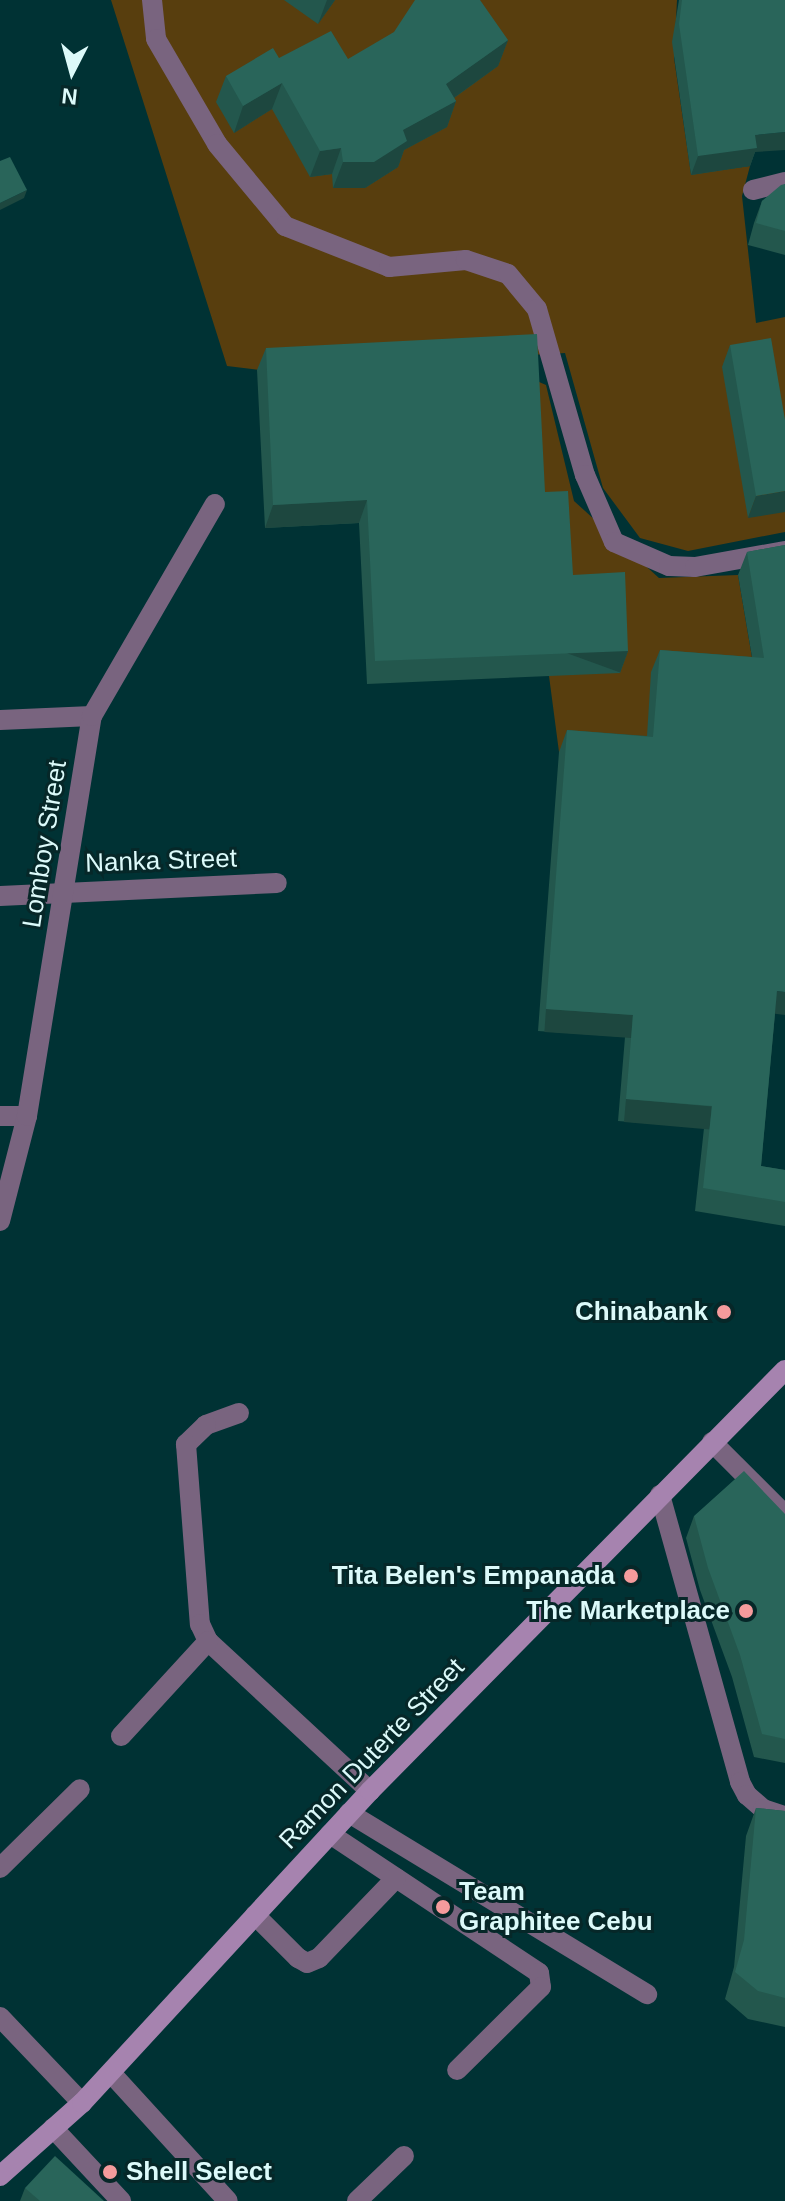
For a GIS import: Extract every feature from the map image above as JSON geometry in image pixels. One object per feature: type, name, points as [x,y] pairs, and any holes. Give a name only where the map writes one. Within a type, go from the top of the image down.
[{"type":"main road","name":"Ramon Duterte Street","points":[[0,2176],[82,2103],[370,1791],[785,1370]]},
{"type":"street","points":[[152,0],[156,39],[217,144],[285,226],[389,267],[466,260],[508,274],[537,309],[585,475],[614,542],[669,566],[695,567],[785,551]]},
{"type":"street","points":[[753,190],[785,182]]},
{"type":"street","name":"Lomboy Street","points":[[0,1221],[27,1116],[92,716],[215,504]]},
{"type":"street","points":[[0,720],[92,716]]},
{"type":"street","name":"Nanka Street","points":[[0,896],[277,883]]},
{"type":"street","points":[[0,1116],[27,1116]]},
{"type":"street","points":[[239,1413],[206,1425],[186,1444],[200,1624],[208,1641],[370,1791]]},
{"type":"street","points":[[712,1442],[785,1515]]},
{"type":"street","points":[[660,1495],[740,1782],[747,1795],[763,1809],[785,1816]]},
{"type":"street","points":[[121,1736],[208,1641]]},
{"type":"street","points":[[0,1868],[80,1789]]},
{"type":"street","points":[[349,1813],[647,1994]]},
{"type":"street","points":[[330,1834],[539,1973],[541,1987],[457,2070]]},
{"type":"street","points":[[255,1915],[298,1958],[307,1963],[319,1958],[396,1878]]},
{"type":"street","points":[[0,2017],[82,2103]]},
{"type":"street","points":[[111,2073],[228,2201]]},
{"type":"street","points":[[53,2128],[121,2201]]},
{"type":"street","points":[[357,2201],[404,2156]]},
{"type":"shaded area","points":[[111,0],[677,0],[674,58],[691,174],[750,166],[742,196],[756,323],[785,317],[785,532],[688,551],[640,538],[603,488],[565,353],[260,370],[227,366]]},
{"type":"shaded area","points":[[530,378],[546,385],[574,501],[659,578],[738,575],[758,693],[645,759],[559,752],[549,676],[564,597],[537,514]]},
{"type":"building","points":[[415,0],[480,0],[508,40],[446,84],[456,101],[403,130],[407,141],[374,162],[343,162],[341,148],[320,151],[282,83],[243,106],[226,76],[273,48],[279,58],[331,31],[348,59],[394,32]]},
{"type":"building","points":[[682,0],[785,0],[785,132],[755,135],[757,148],[698,156],[679,24]]},
{"type":"building","points":[[10,157],[27,190],[0,203],[0,161]]},
{"type":"building","points":[[785,184],[785,231],[756,223],[762,201]]},
{"type":"building","points":[[537,334],[545,492],[568,491],[573,575],[625,572],[628,651],[375,661],[367,500],[273,505],[266,348]]},
{"type":"building","points":[[771,338],[785,420],[785,491],[756,496],[730,345]]},
{"type":"building","points":[[785,545],[785,992],[777,991],[761,1166],[785,1170],[785,1202],[703,1188],[712,1106],[626,1099],[633,1015],[546,1009],[567,730],[653,737],[660,650],[764,658],[747,552]]},
{"type":"building","name":"The Marketplace","points":[[744,1471],[785,1514],[785,1739],[762,1734],[740,1655],[708,1568],[694,1516]]},
{"type":"building","points":[[756,1808],[785,1811],[785,1998],[758,1991],[735,1972],[744,1940]]},
{"type":"building","points":[[55,2156],[104,2201],[40,2201],[25,2188]]},
{"type":"place","name":"Chinabank","points":[[724,1312]]},
{"type":"place","name":"Tita Belen's Empanada","points":[[631,1576]]},
{"type":"place","name":"The Marketplace","points":[[746,1611]]},
{"type":"place","name":"Team Graphitee Cebu","points":[[443,1907]]},
{"type":"place","name":"Shell Select","points":[[110,2172]]}]
